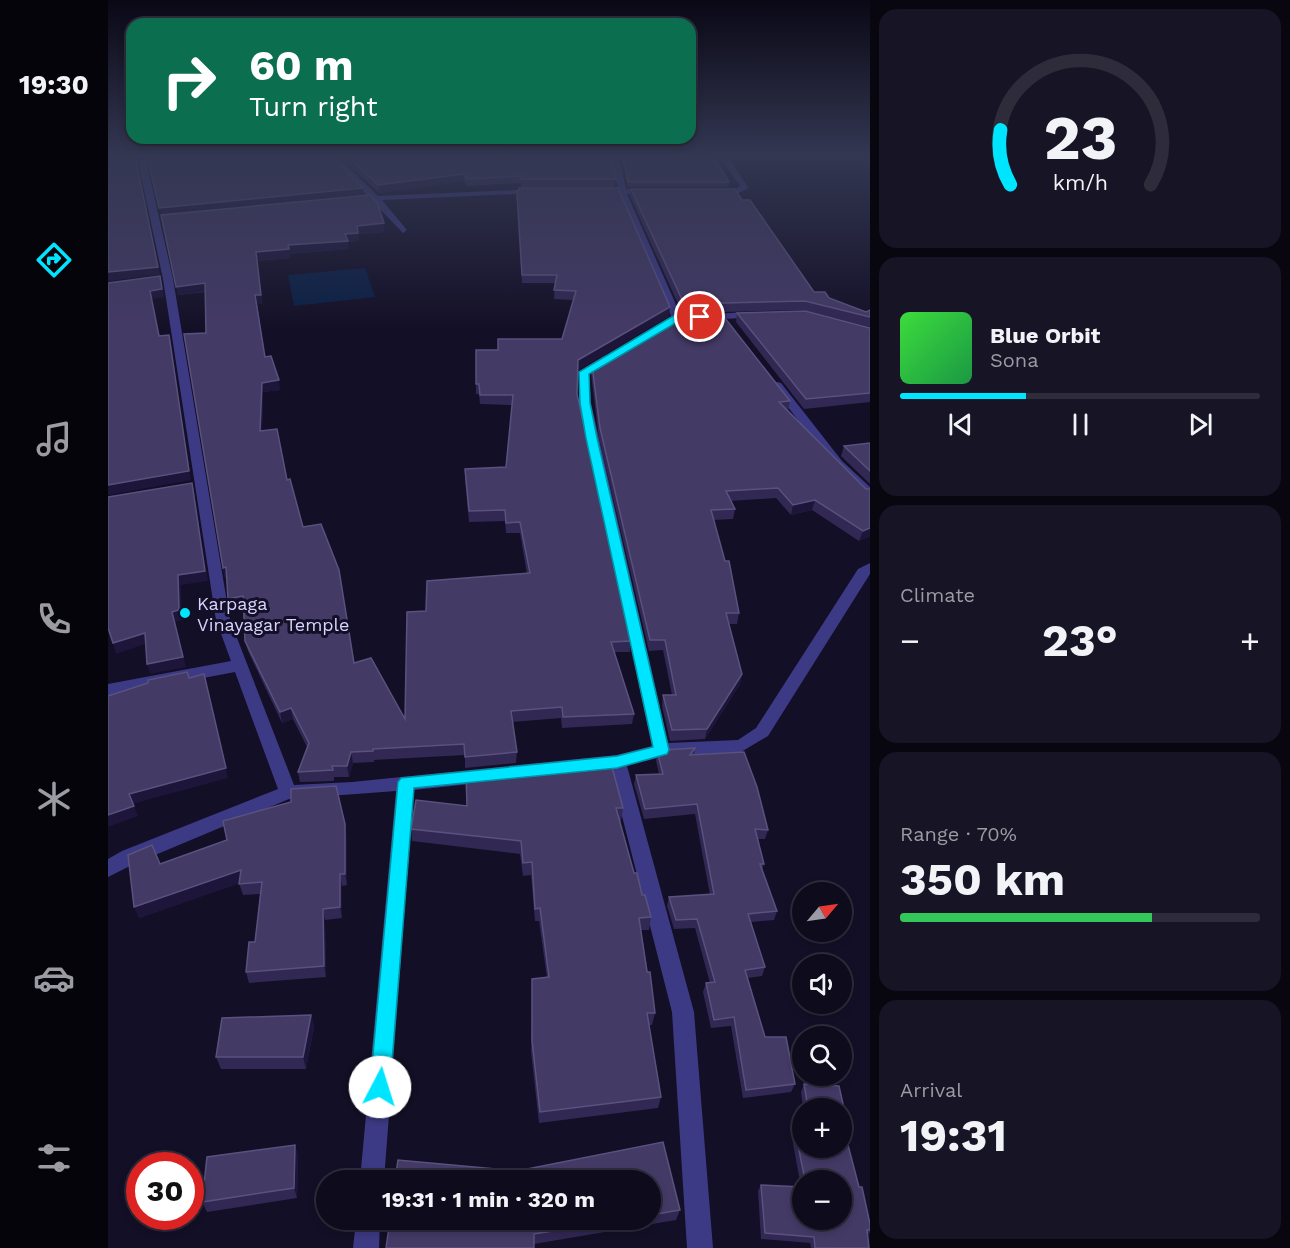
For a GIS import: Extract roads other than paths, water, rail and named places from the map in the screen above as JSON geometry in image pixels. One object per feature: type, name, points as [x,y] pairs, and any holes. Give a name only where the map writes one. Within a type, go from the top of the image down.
[{"type":"street","points":[[151,214],[195,486],[223,620],[288,792]]},
{"type":"street","points":[[390,214],[403,230]]},
{"type":"street","points":[[631,214],[672,321],[727,321],[768,315]]},
{"type":"street","points":[[615,354],[584,372],[585,403],[661,750]]},
{"type":"street","points":[[766,371],[838,464],[870,494]]},
{"type":"street","points":[[108,869],[129,857],[288,792],[617,762],[661,750],[741,746],[762,732],[863,572],[870,567]]},
{"type":"street","points":[[108,690],[240,665]]},
{"type":"street","points":[[617,762],[683,1012],[700,1248]]},
{"type":"street","points":[[373,1170],[406,782]]},
{"type":"street","points":[[366,1248],[367,1230]]},
{"type":"water","points":[[365,268],[375,297],[294,306],[288,275]]},
{"type":"place","name":"Karpaga Vinayagar Temple","points":[[185,613]]}]
